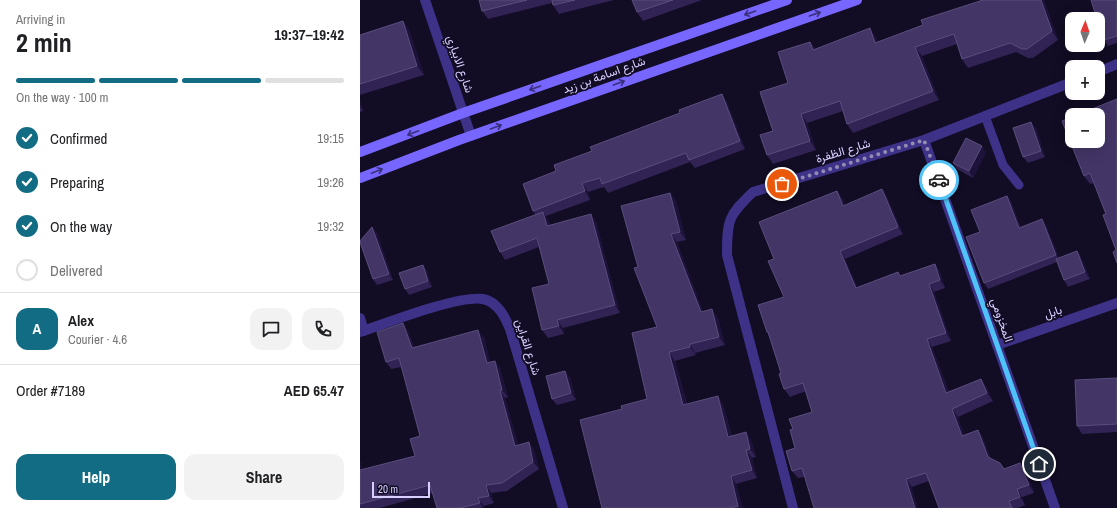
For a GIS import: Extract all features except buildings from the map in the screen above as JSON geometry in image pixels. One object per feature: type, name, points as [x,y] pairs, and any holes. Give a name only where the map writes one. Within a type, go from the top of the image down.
[{"type":"street","name":"شارع الابياري","points":[[425,0],[471,136]]},
{"type":"street","name":"شارع اسامة بن زيد","points":[[360,152],[463,114],[787,0]]},
{"type":"street","name":"شارع اسامة بن زيد","points":[[360,178],[471,136],[857,0]]},
{"type":"street","points":[[1105,69],[1117,64]]},
{"type":"street","name":"شارع الظفرة","points":[[793,508],[727,255],[727,228],[735,209],[753,192],[924,140],[1065,85]]},
{"type":"street","name":"المخزومي","points":[[924,140],[1055,508]]},
{"type":"street","name":"شارع القراين","points":[[360,318],[362,332],[460,300],[484,299],[502,311],[510,329],[563,508]]},
{"type":"street","name":"بابل","points":[[997,345],[1117,303]]},
{"type":"lane","points":[[986,116],[1003,165],[1020,184]]},
{"type":"way so far","points":[[782,184],[924,140],[939,180]]},
{"type":"route","points":[[939,180],[1039,464]]}]
